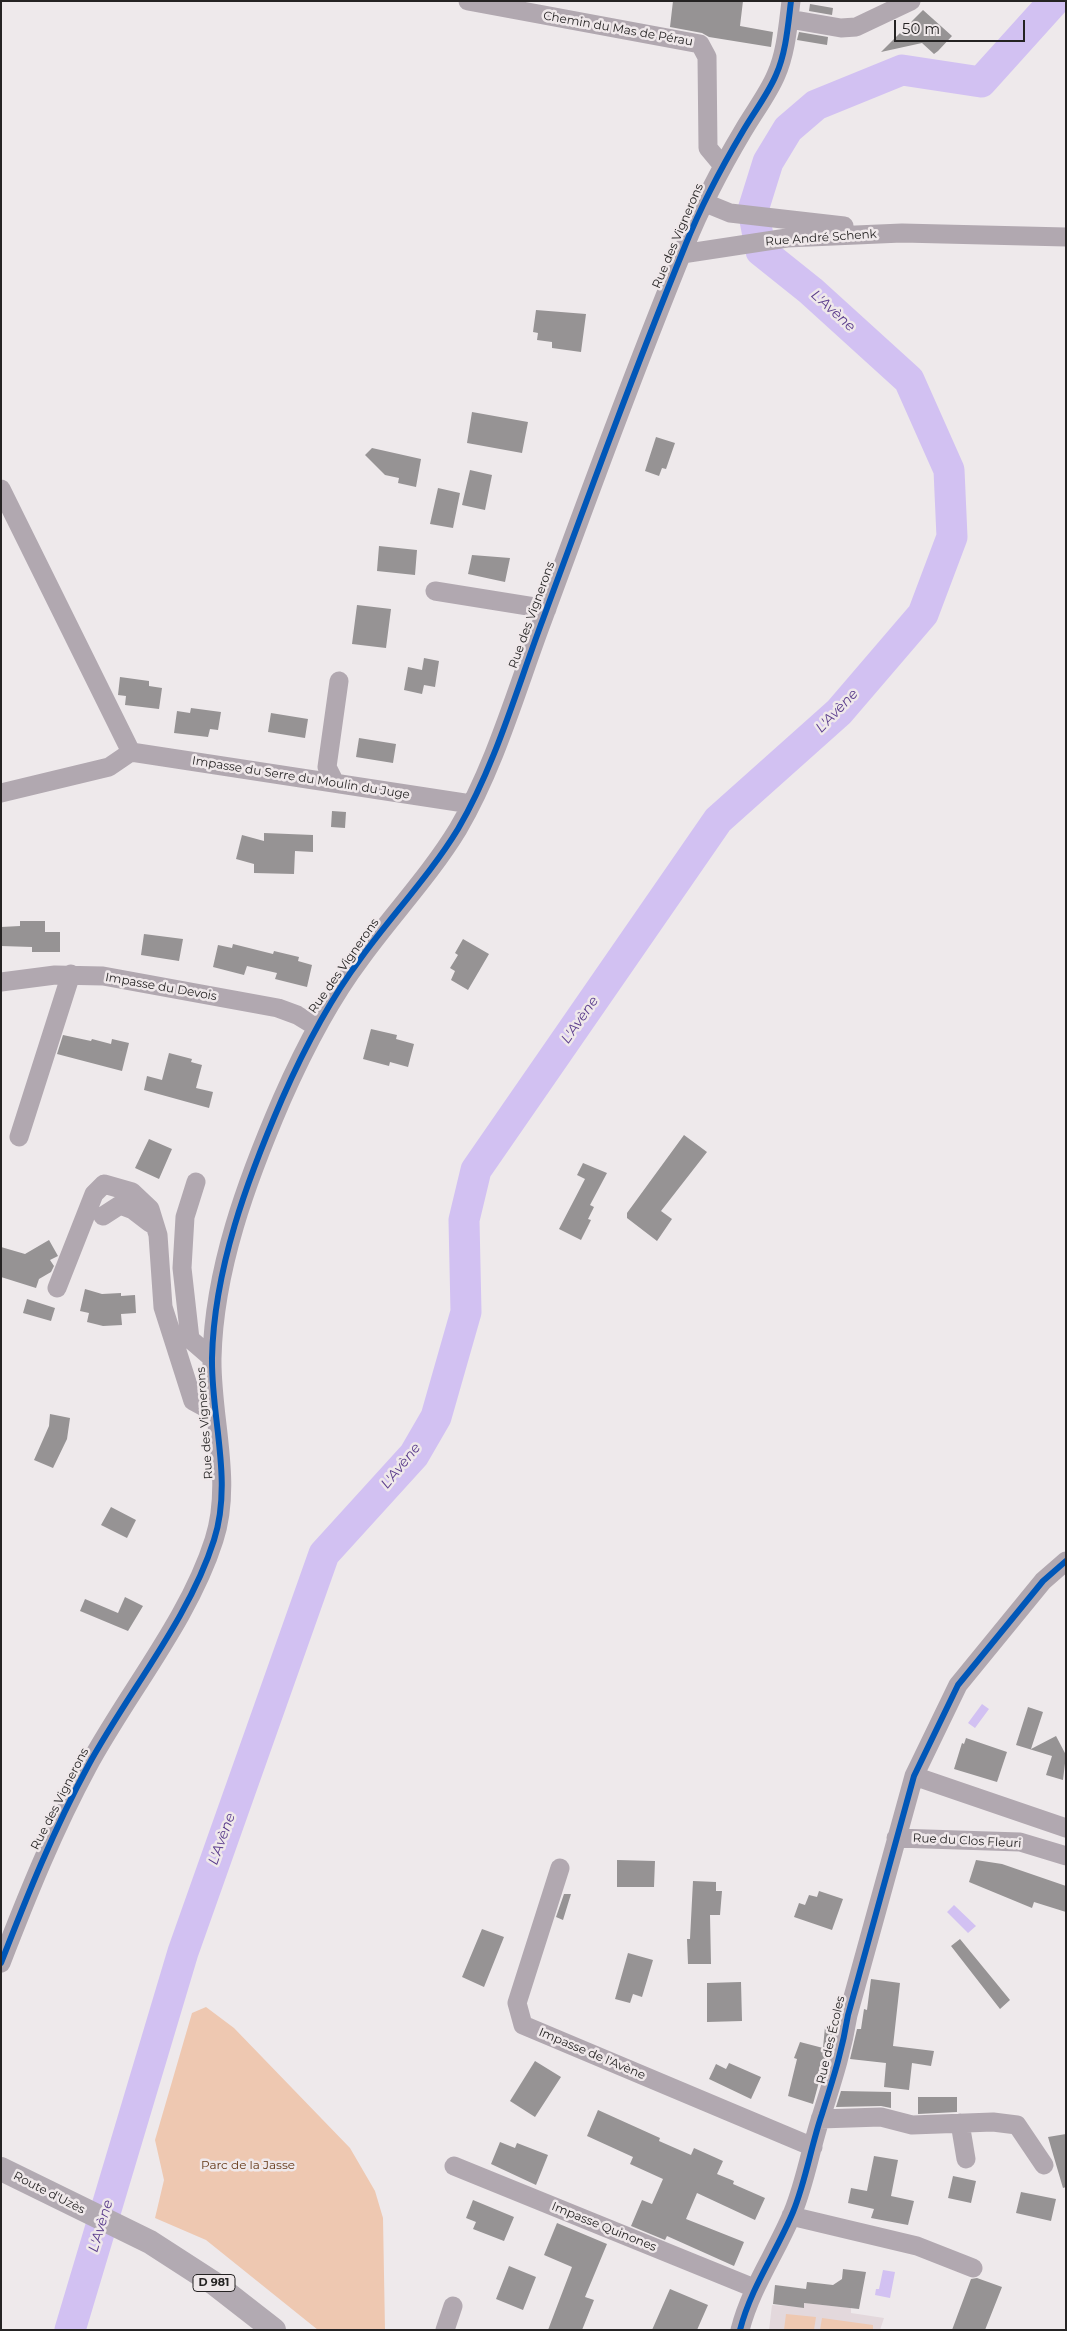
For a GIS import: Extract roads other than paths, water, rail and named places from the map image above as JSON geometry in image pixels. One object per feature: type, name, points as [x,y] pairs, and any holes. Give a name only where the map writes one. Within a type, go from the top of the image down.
[{"type":"main road","name":"Route d'Uzès","points":[[1,2169],[150,2242],[215,2284],[274,2330]]},
{"type":"street","name":"Chemin du Mas de Pérau","points":[[468,1],[700,44],[707,57],[708,148],[723,166]]},
{"type":"street","points":[[790,10],[841,28],[856,28],[911,1]]},
{"type":"street","name":"Rue des Vignerons","points":[[1,1963],[31,1883],[89,1765],[185,1605],[215,1539],[220,1516],[222,1490],[212,1358],[214,1324],[222,1275],[232,1237],[256,1164],[281,1101],[315,1026],[361,957],[449,842],[471,804],[483,777],[628,389],[703,202],[777,73],[790,10]]},
{"type":"street","name":"Rue André Schenk","points":[[703,202],[730,213],[902,233]]},
{"type":"street","name":"Rue André Schenk","points":[[682,254],[787,238],[902,233],[1066,237]]},
{"type":"street","points":[[1,489],[131,752],[109,766],[1,792]]},
{"type":"street","points":[[435,590],[546,609]]},
{"type":"street","points":[[335,783],[327,767],[339,681]]},
{"type":"street","name":"Impasse du Serre du Moulin du Juge","points":[[131,752],[471,804]]},
{"type":"street","points":[[19,1137],[71,974]]},
{"type":"street","name":"Impasse du Devois","points":[[1,982],[71,974],[103,976],[278,1008],[297,1015],[315,1026]]},
{"type":"street","points":[[196,1182],[185,1217],[182,1268],[190,1339],[212,1358]]},
{"type":"street","points":[[57,1288],[94,1194],[104,1184],[132,1192],[150,1209],[158,1235],[163,1306],[194,1401],[215,1413]]},
{"type":"street","points":[[103,1216],[120,1205],[133,1210],[154,1225]]},
{"type":"street","name":"Rue des Écoles","points":[[740,2330],[746,2306],[754,2288],[791,2216],[813,2147],[820,2119],[843,2049],[848,2015],[914,1776],[958,1685],[1043,1581],[1066,1562]]},
{"type":"street","points":[[914,1776],[1066,1828]]},
{"type":"street","name":"Rue du Clos Fleuri","points":[[896,1838],[1020,1842],[1066,1856]]},
{"type":"street","name":"Impasse de l'Avène","points":[[560,1868],[517,2003],[523,2025],[813,2147]]},
{"type":"street","points":[[820,2119],[881,2117],[912,2125],[993,2122],[1017,2125],[1044,2165]]},
{"type":"street","points":[[960,2124],[966,2159]]},
{"type":"street","name":"Impasse Quinones","points":[[454,2166],[754,2288]]},
{"type":"street","points":[[791,2216],[917,2246],[973,2268]]},
{"type":"street","points":[[445,2330],[453,2306]]},
{"type":"waterway","name":"L'Avène","points":[[70,2330],[183,1952],[324,1554],[414,1455],[436,1417],[466,1312],[464,1220],[476,1170],[718,820],[839,712],[923,614],[952,537],[949,470],[909,380],[811,291],[761,251],[753,210],[768,162],[788,129],[816,105],[902,70],[981,82],[1054,1]]},
{"type":"park label","name":"Parc de la Jasse","points":[[248,2165]]}]
